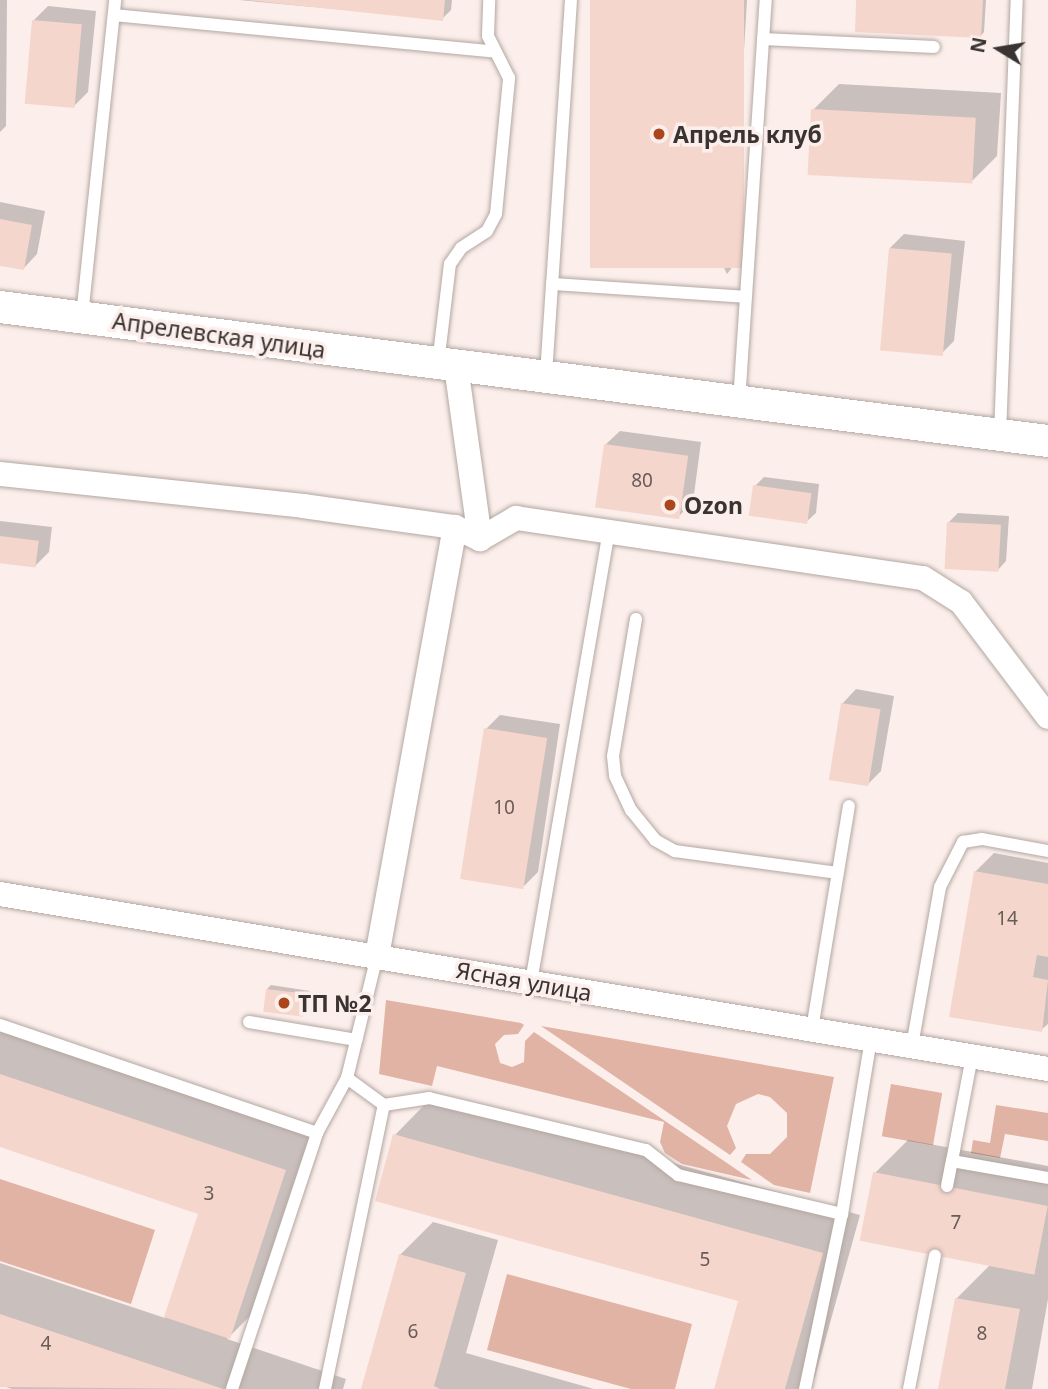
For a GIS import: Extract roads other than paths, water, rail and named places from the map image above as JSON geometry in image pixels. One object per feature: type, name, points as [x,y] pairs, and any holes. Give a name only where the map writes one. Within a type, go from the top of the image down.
[{"type":"street","name":"Апрелевская улица","points":[[0,307],[1048,441]]},
{"type":"street","points":[[447,365],[480,538]]},
{"type":"street","points":[[0,474],[455,527],[480,538]]},
{"type":"street","points":[[480,538],[516,518],[923,578],[961,602],[1048,717]]},
{"type":"street","points":[[377,956],[455,527]]},
{"type":"street","name":"Ясная улица","points":[[0,894],[1048,1069]]},
{"type":"lane","points":[[82,316],[115,0]]},
{"type":"lane","points":[[447,365],[450,264],[461,248],[487,231],[496,214],[509,78],[487,30],[489,0]]},
{"type":"lane","points":[[546,378],[571,0]]},
{"type":"lane","points":[[739,402],[766,0]]},
{"type":"lane","points":[[1000,435],[1017,0]]},
{"type":"lane","points":[[114,15],[495,52]]},
{"type":"lane","points":[[763,39],[934,47]]},
{"type":"lane","points":[[552,285],[746,297]]},
{"type":"lane","points":[[531,982],[609,532]]},
{"type":"lane","points":[[636,619],[613,756],[615,776],[631,810],[656,840],[675,851],[838,873]]},
{"type":"lane","points":[[812,1029],[849,806]]},
{"type":"lane","points":[[912,1046],[940,887],[963,842],[982,839],[1048,851]]},
{"type":"lane","points":[[232,1389],[317,1133],[347,1078],[377,956]]},
{"type":"lane","points":[[249,1022],[357,1040]]},
{"type":"lane","points":[[0,1026],[317,1133]]},
{"type":"lane","points":[[805,1389],[842,1214],[871,1039]]},
{"type":"lane","points":[[947,1186],[972,1056]]},
{"type":"lane","points":[[347,1078],[384,1105],[429,1098],[443,1101],[646,1150],[678,1175],[842,1214]]},
{"type":"lane","points":[[325,1389],[384,1105]]},
{"type":"lane","points":[[952,1161],[1048,1178]]},
{"type":"lane","points":[[909,1389],[934,1255]]},
{"type":"place","name":"Апрель клуб","points":[[659,134]]},
{"type":"place","name":"Ozon","points":[[670,505]]},
{"type":"place","name":"ТП №2","points":[[284,1003]]}]
